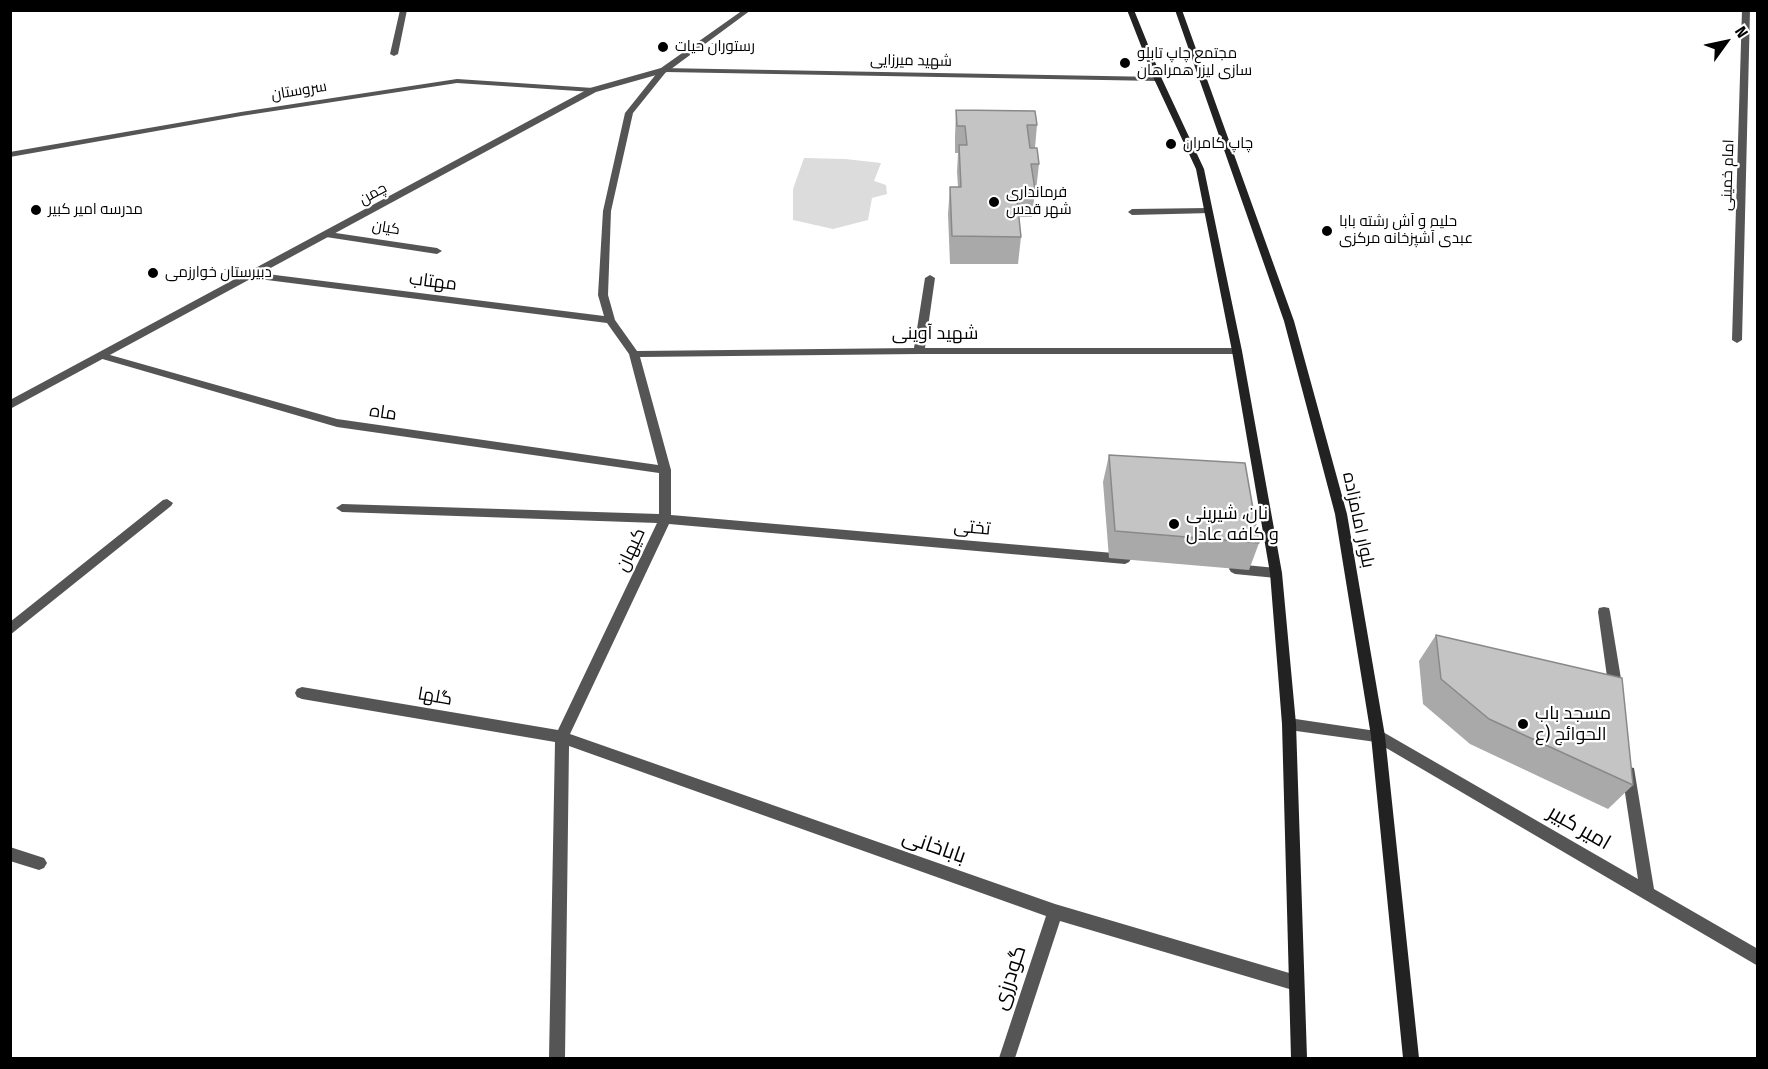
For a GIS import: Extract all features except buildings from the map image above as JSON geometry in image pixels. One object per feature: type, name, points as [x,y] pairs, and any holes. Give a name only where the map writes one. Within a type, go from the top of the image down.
[{"type":"main road","points":[[1131,10],[1158,79],[1200,169],[1237,351],[1276,573],[1289,724],[1299,1059]]},
{"type":"main road","name":"بلوار امامزاده","points":[[1178,10],[1289,321],[1341,514],[1378,736],[1411,1059]]},
{"type":"street","points":[[393,54],[404,10]]},
{"type":"street","name":"چمن","points":[[10,405],[329,235],[593,90],[664,69],[748,10]]},
{"type":"street","name":"امام خمینی","points":[[1737,339],[1746,10]]},
{"type":"street","name":"شهید میرزایی","points":[[664,69],[1158,79]]},
{"type":"street","name":"کیهان","points":[[557,1059],[562,738],[665,519],[665,470],[634,354],[610,320],[603,296],[607,211],[629,112],[664,69]]},
{"type":"street","name":"سروستان","points":[[10,155],[241,114],[457,81],[593,90]]},
{"type":"street","points":[[1132,212],[1208,211]]},
{"type":"street","name":"کیان","points":[[329,235],[438,252]]},
{"type":"street","name":"مهتاب","points":[[251,275],[610,320]]},
{"type":"street","points":[[919,351],[930,278]]},
{"type":"street","name":"شهید آوینی","points":[[634,354],[1237,351]]},
{"type":"street","name":"ماه","points":[[103,356],[337,423],[665,470]]},
{"type":"street","points":[[10,630],[167,503]]},
{"type":"street","name":"تختی","points":[[342,508],[665,519],[1144,561]]},
{"type":"street","points":[[1226,568],[1276,573]]},
{"type":"street","points":[[1604,612],[1618,705]]},
{"type":"street","name":"گلها","points":[[302,693],[562,738]]},
{"type":"street","points":[[1289,724],[1378,736]]},
{"type":"street","name":"امیر کبیر","points":[[1378,736],[1647,891],[1758,958]]},
{"type":"street","name":"باباخانی","points":[[562,738],[1055,912],[1296,983]]},
{"type":"street","points":[[1627,763],[1647,891]]},
{"type":"street","points":[[10,854],[39,863]]},
{"type":"street","name":"گودرزی","points":[[1007,1059],[1055,912]]},
{"type":"shaded area","points":[[804,158],[881,163],[874,181],[886,185],[887,194],[872,198],[868,220],[833,229],[793,220],[793,189]]},
{"type":"place","name":"رستوران حیات","points":[[663,47]]},
{"type":"place","name":"مجتمع چاپ تابلو سازی لیزر همراهان","points":[[1125,63]]},
{"type":"place","name":"چاپ کامران","points":[[1171,144]]},
{"type":"place","name":"فرمانداری شهر قدس","points":[[994,202]]},
{"type":"place","name":"مدرسه امیر کبیر","points":[[36,210]]},
{"type":"place","name":"حلیم و آش رشته بابا عبدی آشپزخانه مرکزی","points":[[1327,231]]},
{"type":"place","name":"دبیرستان خوارزمی","points":[[153,273]]},
{"type":"place","name":"نان، شیرینی و کافه عادل","points":[[1174,524]]},
{"type":"place","name":"مسجد باب الحوائج (ع","points":[[1523,724]]}]
